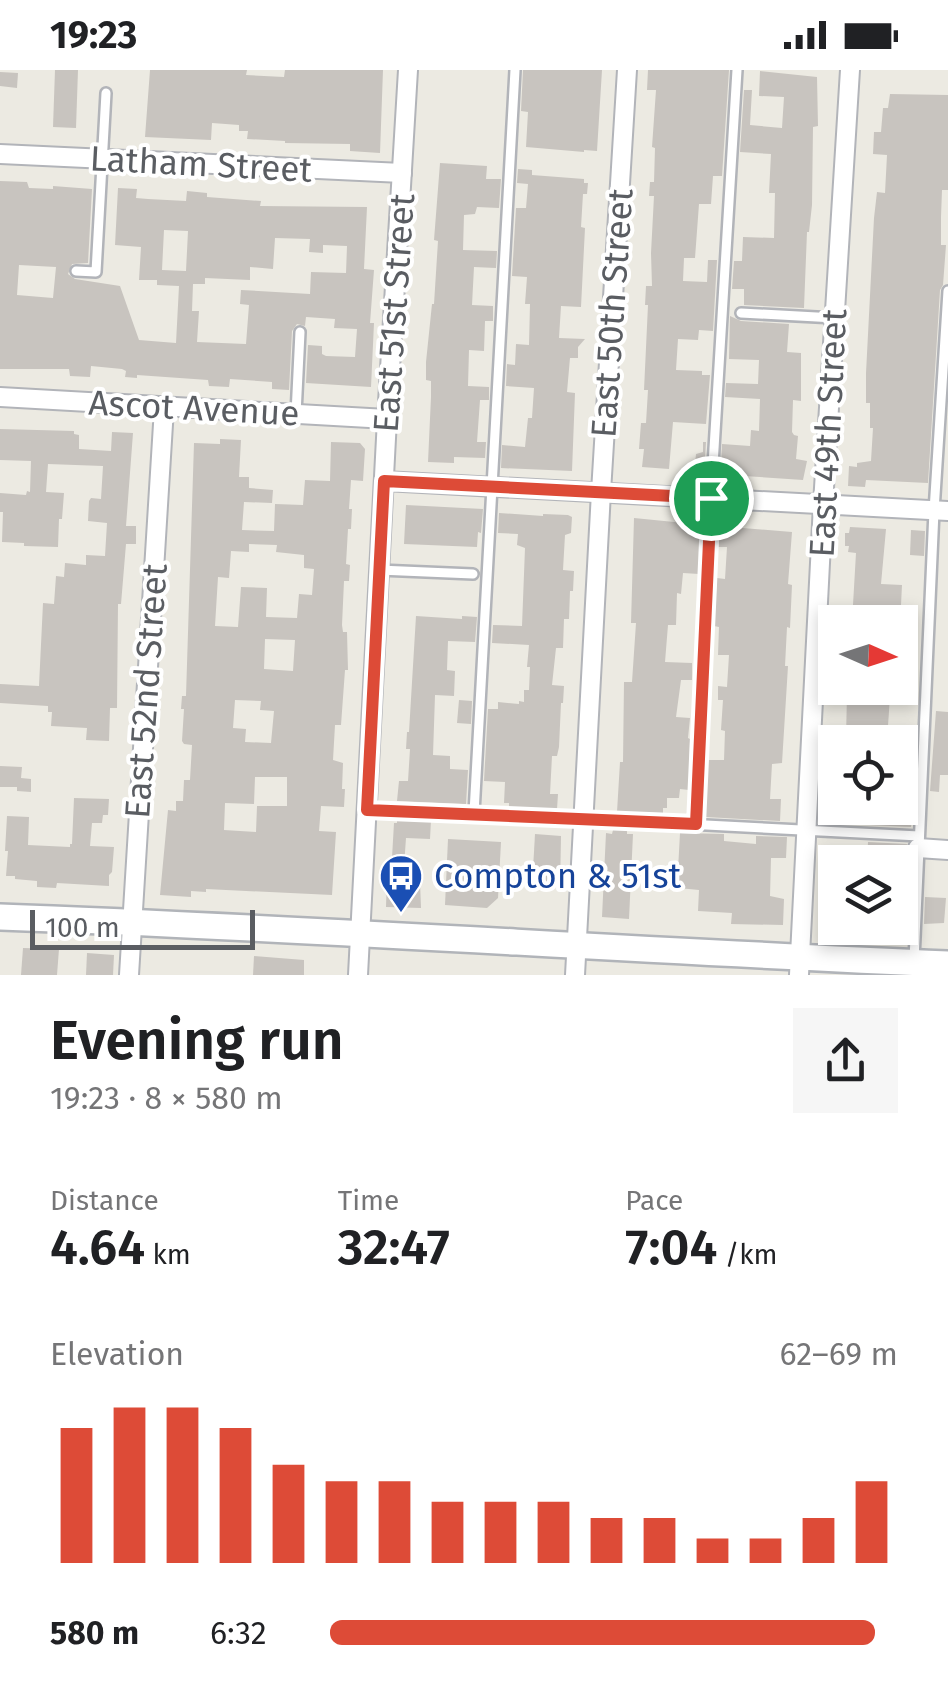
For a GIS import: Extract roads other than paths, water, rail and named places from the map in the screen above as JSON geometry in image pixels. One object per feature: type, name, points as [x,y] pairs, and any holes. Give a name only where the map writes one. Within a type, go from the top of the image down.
[{"type":"main road","points":[[0,916],[361,932],[800,966],[948,964]]},
{"type":"street","name":"East 51st Street","points":[[358,975],[408,70]]},
{"type":"street","name":"East 50th Street","points":[[574,975],[627,70]]},
{"type":"street","name":"East 49th Street","points":[[800,966],[850,70]]},
{"type":"street","name":"Latham Street","points":[[0,154],[402,174]]},
{"type":"street","name":"Ascot Avenue","points":[[0,397],[387,418]]},
{"type":"street","name":"East 52nd Street","points":[[130,975],[164,408]]},
{"type":"street","points":[[384,481],[941,511]]},
{"type":"street","points":[[919,842],[948,850]]},
{"type":"lane","points":[[474,812],[515,70]]},
{"type":"lane","points":[[696,824],[737,70]]},
{"type":"lane","points":[[76,271],[96,272],[106,93]]},
{"type":"lane","points":[[914,963],[941,511],[948,291]]},
{"type":"lane","points":[[741,313],[835,318]]},
{"type":"lane","points":[[296,414],[300,332]]},
{"type":"lane","points":[[380,570],[474,574]]},
{"type":"lane","points":[[367,810],[806,830],[919,842]]},
{"type":"place","name":"Compton & 51st","points":[[401,914]]}]
